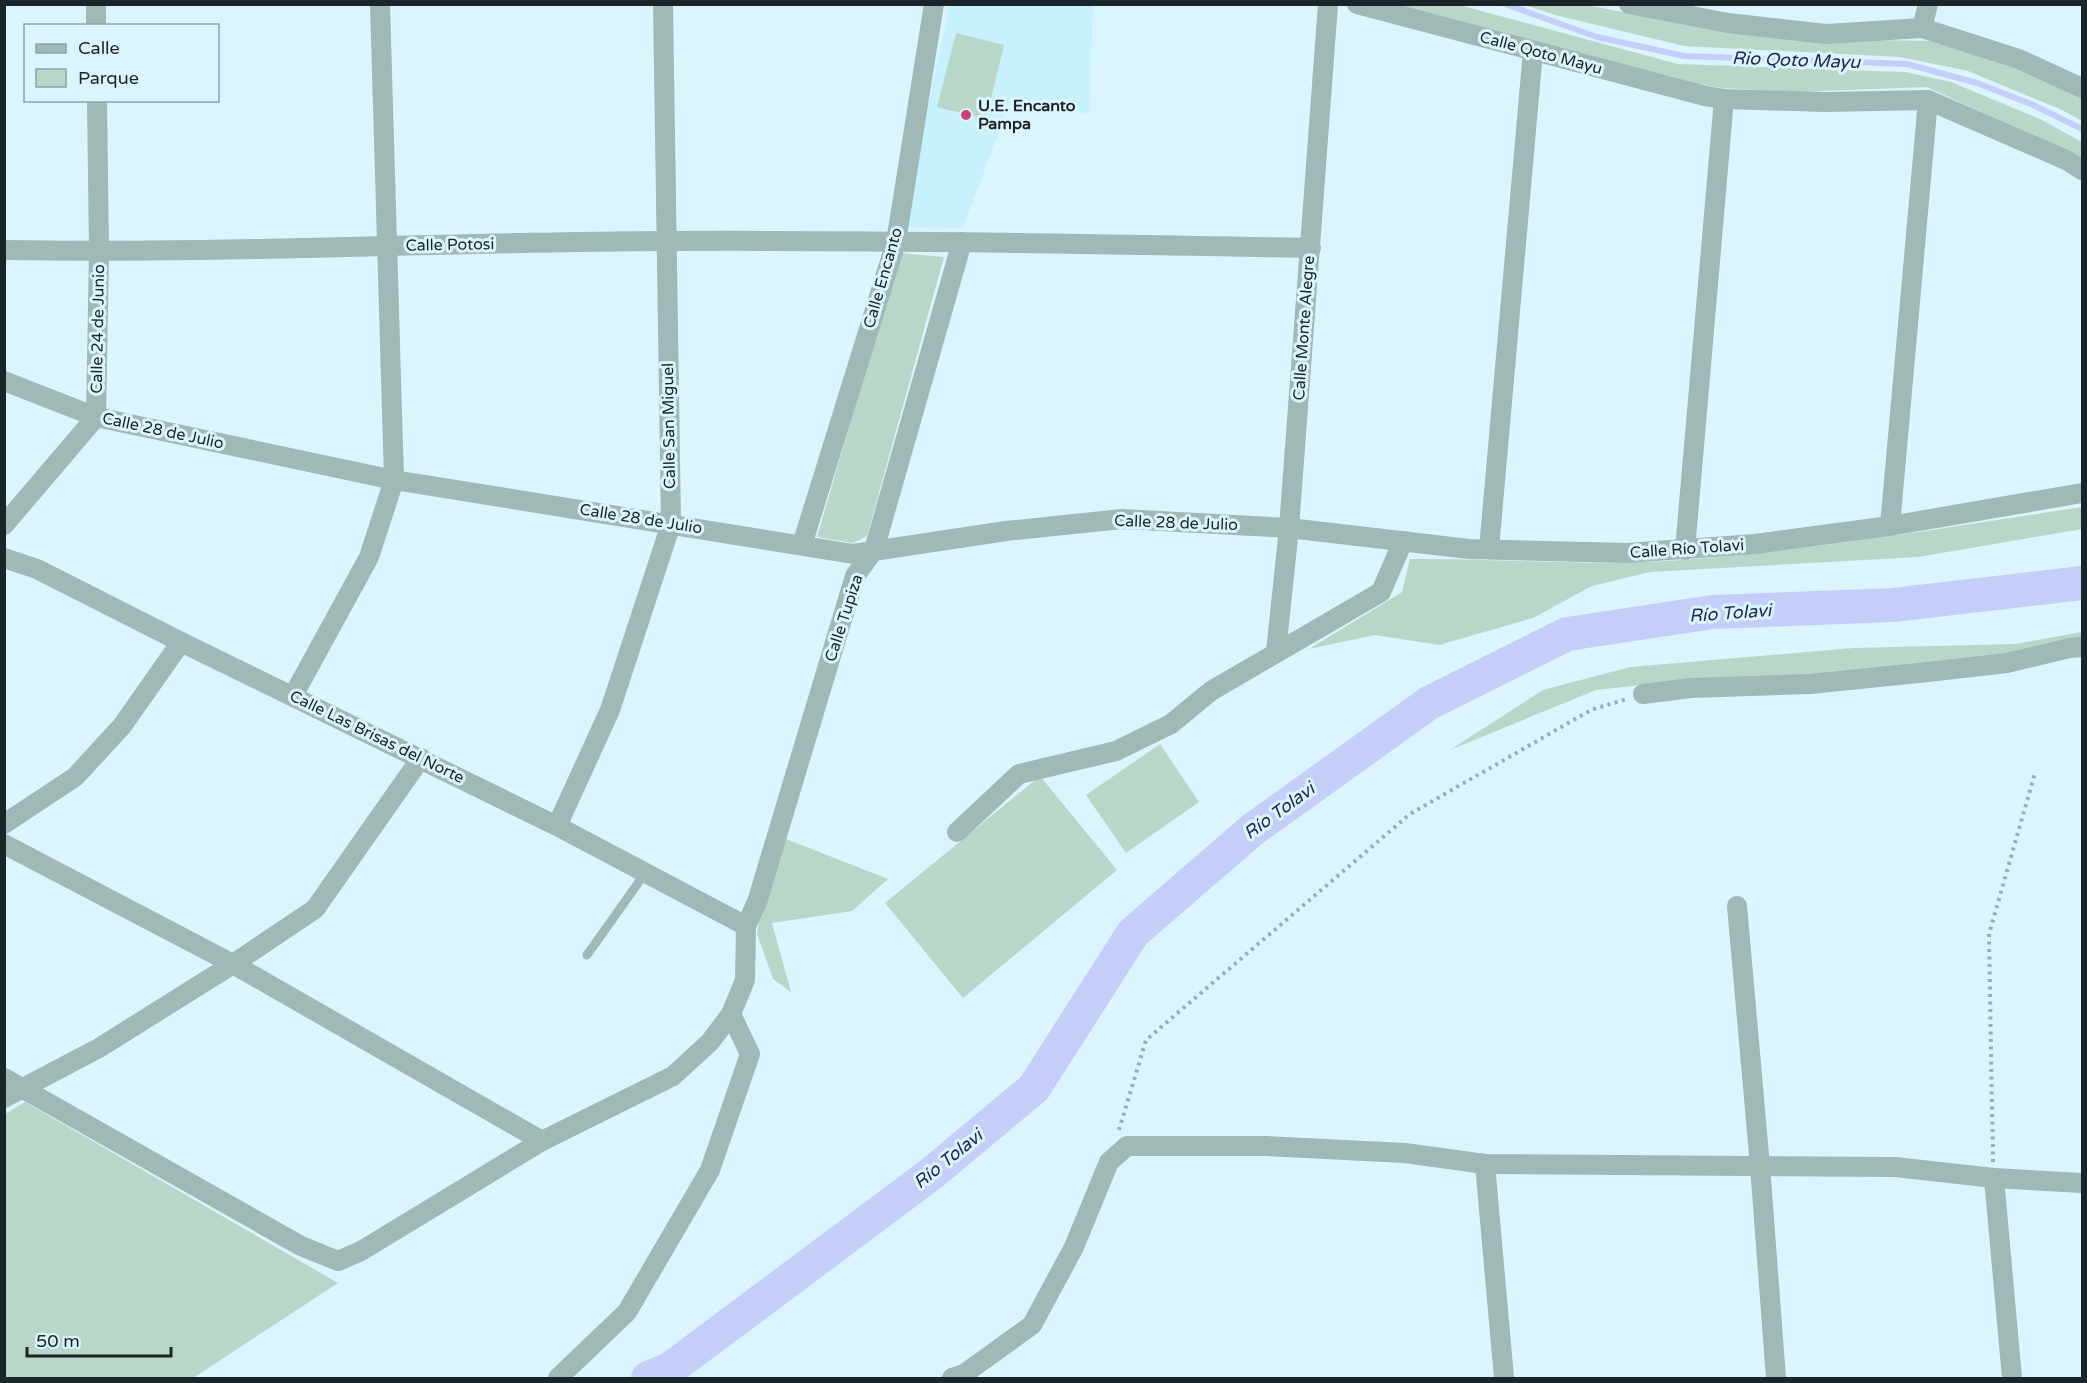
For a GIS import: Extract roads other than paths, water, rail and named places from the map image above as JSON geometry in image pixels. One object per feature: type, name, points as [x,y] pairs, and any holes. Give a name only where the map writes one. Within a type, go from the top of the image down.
[{"type":"street","points":[[96,4],[96,24]]},
{"type":"street","points":[[293,696],[369,557],[394,480],[380,4]]},
{"type":"street","name":"Calle San Miguel","points":[[557,826],[610,710],[671,524],[663,4]]},
{"type":"street","name":"Calle Encanto","points":[[802,545],[896,242],[934,4]]},
{"type":"street","name":"Calle Monte Alegre","points":[[1276,651],[1289,528],[1311,248],[1313,181],[1328,4]]},
{"type":"street","name":"Calle Qoto Mayu","points":[[1358,4],[1705,96],[1724,99],[1824,102],[1928,100]]},
{"type":"street","points":[[1629,4],[1730,14],[1826,34],[1922,28],[2019,59],[2082,88]]},
{"type":"street","points":[[1922,28],[1928,4]]},
{"type":"street","points":[[1488,549],[1533,51]]},
{"type":"street","points":[[1685,550],[1724,99]]},
{"type":"street","points":[[1890,526],[1928,100],[2066,160],[2082,170]]},
{"type":"street","name":"Calle 24 de Junio","points":[[4,525],[96,417],[99,252],[97,102]]},
{"type":"street","name":"Calle Potosi","points":[[4,250],[99,252],[666,241],[962,242],[1311,248]]},
{"type":"street","name":"Calle Tupiza","points":[[746,926],[757,902],[855,576],[873,550],[962,242]]},
{"type":"street","name":"Calle 28 de Julio","points":[[4,381],[96,417],[394,480],[853,554],[1006,531],[1122,519],[1289,528]]},
{"type":"street","name":"Calle Río Tolavi","points":[[1289,528],[1488,549],[1627,554],[1755,544],[1890,526],[2082,493]]},
{"type":"street","points":[[957,832],[1019,774],[1116,751],[1171,724],[1211,691],[1276,651],[1381,592],[1402,541]]},
{"type":"street","name":"Calle Las Brisas del Norte","points":[[4,558],[38,569],[181,642],[421,758],[646,872],[746,926]]},
{"type":"street","points":[[4,824],[75,777],[123,726],[181,642]]},
{"type":"street","points":[[1642,694],[1691,688],[1810,684],[1928,672],[2007,663],[2082,647]]},
{"type":"street","points":[[4,1098],[13,1083],[99,1048],[233,964],[315,909],[421,758]]},
{"type":"street","points":[[4,844],[233,964],[542,1141]]},
{"type":"street","points":[[1737,906],[1776,1378]]},
{"type":"street","points":[[13,1083],[301,1246],[338,1261],[361,1251],[542,1141],[674,1076],[710,1042],[731,1014],[745,980],[746,926]]},
{"type":"street","points":[[558,1378],[627,1312],[710,1170],[750,1054],[731,1014]]},
{"type":"street","points":[[959,1377],[1032,1325],[1074,1247],[1109,1162],[1127,1146],[1266,1146],[1393,1153],[1485,1164],[1896,1167],[1994,1178],[2082,1183]]},
{"type":"street","points":[[1485,1164],[1504,1378]]},
{"type":"street","points":[[1994,1178],[2012,1378]]},
{"type":"lane","points":[[587,955],[646,872]]},
{"type":"waterway","name":"Rio Qoto Mayu","points":[[1505,4],[1597,37],[1684,56],[1907,64],[1977,83],[2031,104],[2082,129]]},
{"type":"waterway","name":"Río Tolavi","points":[[648,1378],[670,1369],[931,1174],[1034,1088],[1133,933],[1252,830],[1429,703],[1567,634],[1713,612],[1893,605],[2082,583]]},
{"type":"place","name":"U.E. Encanto Pampa","points":[[966,115]]}]
